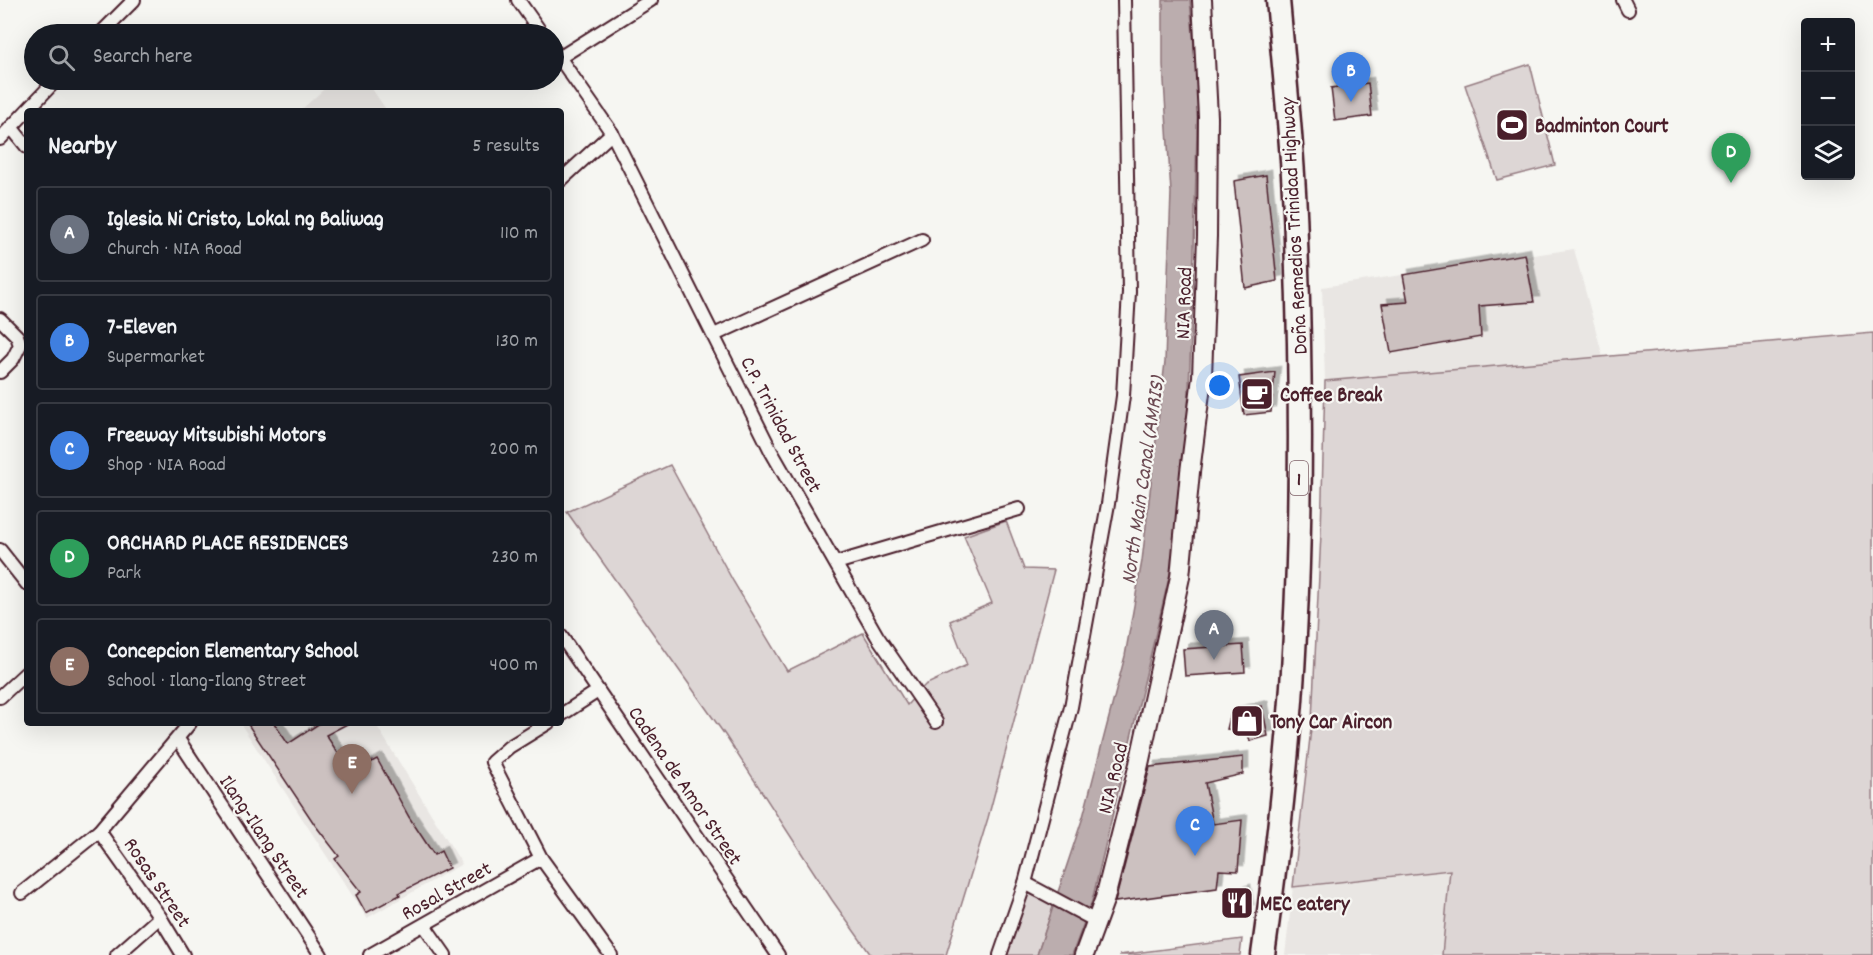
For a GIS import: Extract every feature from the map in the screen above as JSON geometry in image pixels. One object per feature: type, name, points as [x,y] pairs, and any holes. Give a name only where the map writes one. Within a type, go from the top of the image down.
[{"type":"highway","name":"Doña Remedios Trinidad Highway","points":[[1263,955],[1286,763],[1295,636],[1299,526],[1300,374],[1296,240],[1278,0]]},
{"type":"street","points":[[110,24],[134,0]]},
{"type":"street","points":[[518,0],[536,24]]},
{"type":"street","points":[[564,49],[651,0]]},
{"type":"street","points":[[1000,955],[1025,884],[1071,707],[1108,504],[1123,396],[1129,292],[1124,0]]},
{"type":"street","name":"NIA Road","points":[[1084,955],[1091,919],[1105,898],[1139,764],[1180,577],[1202,377],[1208,237],[1208,117],[1202,0]]},
{"type":"street","name":"C.P. Trinidad Street","points":[[564,65],[612,133],[771,451],[877,636],[936,722]]},
{"type":"street","points":[[29,108],[46,90]]},
{"type":"street","points":[[0,139],[24,113]]},
{"type":"street","points":[[11,127],[24,143]]},
{"type":"street","points":[[564,177],[612,133]]},
{"type":"street","points":[[714,335],[922,240]]},
{"type":"street","points":[[0,319],[17,336],[20,345],[13,359],[0,372]]},
{"type":"street","points":[[836,563],[1019,509]]},
{"type":"street","points":[[0,550],[24,580]]},
{"type":"street","name":"Cadena de Amor Street","points":[[564,640],[778,955]]},
{"type":"street","points":[[0,697],[24,675]]},
{"type":"street","points":[[564,713],[598,691]]},
{"type":"street","name":"Rosas Street","points":[[22,892],[99,831],[188,726]]},
{"type":"street","points":[[543,726],[509,747],[492,762],[541,858],[611,955]]},
{"type":"street","name":"Ilang-Ilang Street","points":[[178,739],[321,955]]},
{"type":"street","name":"Rosas Street","points":[[99,831],[160,917],[183,955]]},
{"type":"street","name":"Rosal Street","points":[[370,955],[541,858]]},
{"type":"street","points":[[1025,884],[1091,919]]},
{"type":"street","points":[[117,955],[160,917]]},
{"type":"street","points":[[424,925],[445,955]]},
{"type":"shaded area","name":"North Main Canal (AMRIS)","points":[[1163,0],[1190,0],[1198,92],[1188,412],[1172,565],[1092,901],[1072,955],[1037,955],[1083,817],[1125,656],[1142,561],[1165,362],[1171,193],[1163,65]]},
{"type":"shaded area","name":"Badminton Court","points":[[1530,64],[1555,165],[1497,180],[1465,85]]},
{"type":"shaded area","points":[[323,90],[373,90],[385,108],[303,108]]},
{"type":"shaded area","points":[[1574,249],[1603,357],[1325,381],[1322,287]]},
{"type":"shaded area","points":[[1873,333],[1873,955],[1442,955],[1450,870],[1293,887],[1312,720],[1321,534],[1325,381]]},
{"type":"shaded area","points":[[670,465],[733,581],[787,671],[863,633],[907,705],[925,685],[967,665],[950,621],[992,603],[964,536],[1006,521],[1024,569],[1054,570],[988,818],[946,955],[871,955],[832,900],[725,735],[567,512]]},
{"type":"shaded area","points":[[242,726],[377,726],[462,864],[367,918]]},
{"type":"shaded area","points":[[1450,870],[1442,955],[1285,955],[1293,887]]},
{"type":"shaded area","points":[[1028,893],[1054,905],[1037,955],[1006,955]]},
{"type":"shaded area","points":[[1242,939],[1240,955],[1119,955]]},
{"type":"building","points":[[1368,83],[1372,116],[1335,121],[1331,88]]},
{"type":"building","points":[[1266,175],[1277,281],[1245,288],[1234,181]]},
{"type":"building","points":[[1525,254],[1534,302],[1479,306],[1481,337],[1391,353],[1382,304],[1408,302],[1403,275]]},
{"type":"building","name":"Coffee Break","points":[[1275,372],[1271,412],[1244,415],[1239,377]]},
{"type":"building","points":[[1243,645],[1245,672],[1185,676],[1183,649]]},
{"type":"building","name":"Tony Car Aircon","points":[[1262,706],[1268,736],[1250,741],[1247,731],[1227,729],[1231,713]]},
{"type":"building","points":[[249,726],[276,726],[288,744],[315,726],[343,726],[326,735],[351,773],[377,759],[409,817],[434,855],[441,851],[449,868],[399,893],[400,895],[366,913],[356,895],[361,892],[335,859],[339,856],[315,825]]},
{"type":"building","points":[[1243,757],[1243,774],[1205,783],[1213,824],[1242,820],[1238,871],[1219,870],[1217,888],[1115,902],[1150,767]]},
{"type":"building","name":"MEC eatery","points":[[1245,890],[1248,910],[1227,910],[1225,896]]},
{"type":"place","name":"7-Eleven","points":[[1351,102]]},
{"type":"place","name":"Badminton Court","points":[[1512,125]]},
{"type":"place","name":"ORCHARD PLACE RESIDENCES","points":[[1731,183]]},
{"type":"place","name":"Coffee Break","points":[[1257,394]]},
{"type":"place","name":"Iglesia Ni Cristo, Lokal ng Baliwag","points":[[1214,660]]},
{"type":"place","name":"Tony Car Aircon","points":[[1247,721]]},
{"type":"place","name":"Concepcion Elementary School","points":[[352,794]]},
{"type":"place","name":"Freeway Mitsubishi Motors","points":[[1195,856]]},
{"type":"place","name":"MEC eatery","points":[[1237,903]]}]
